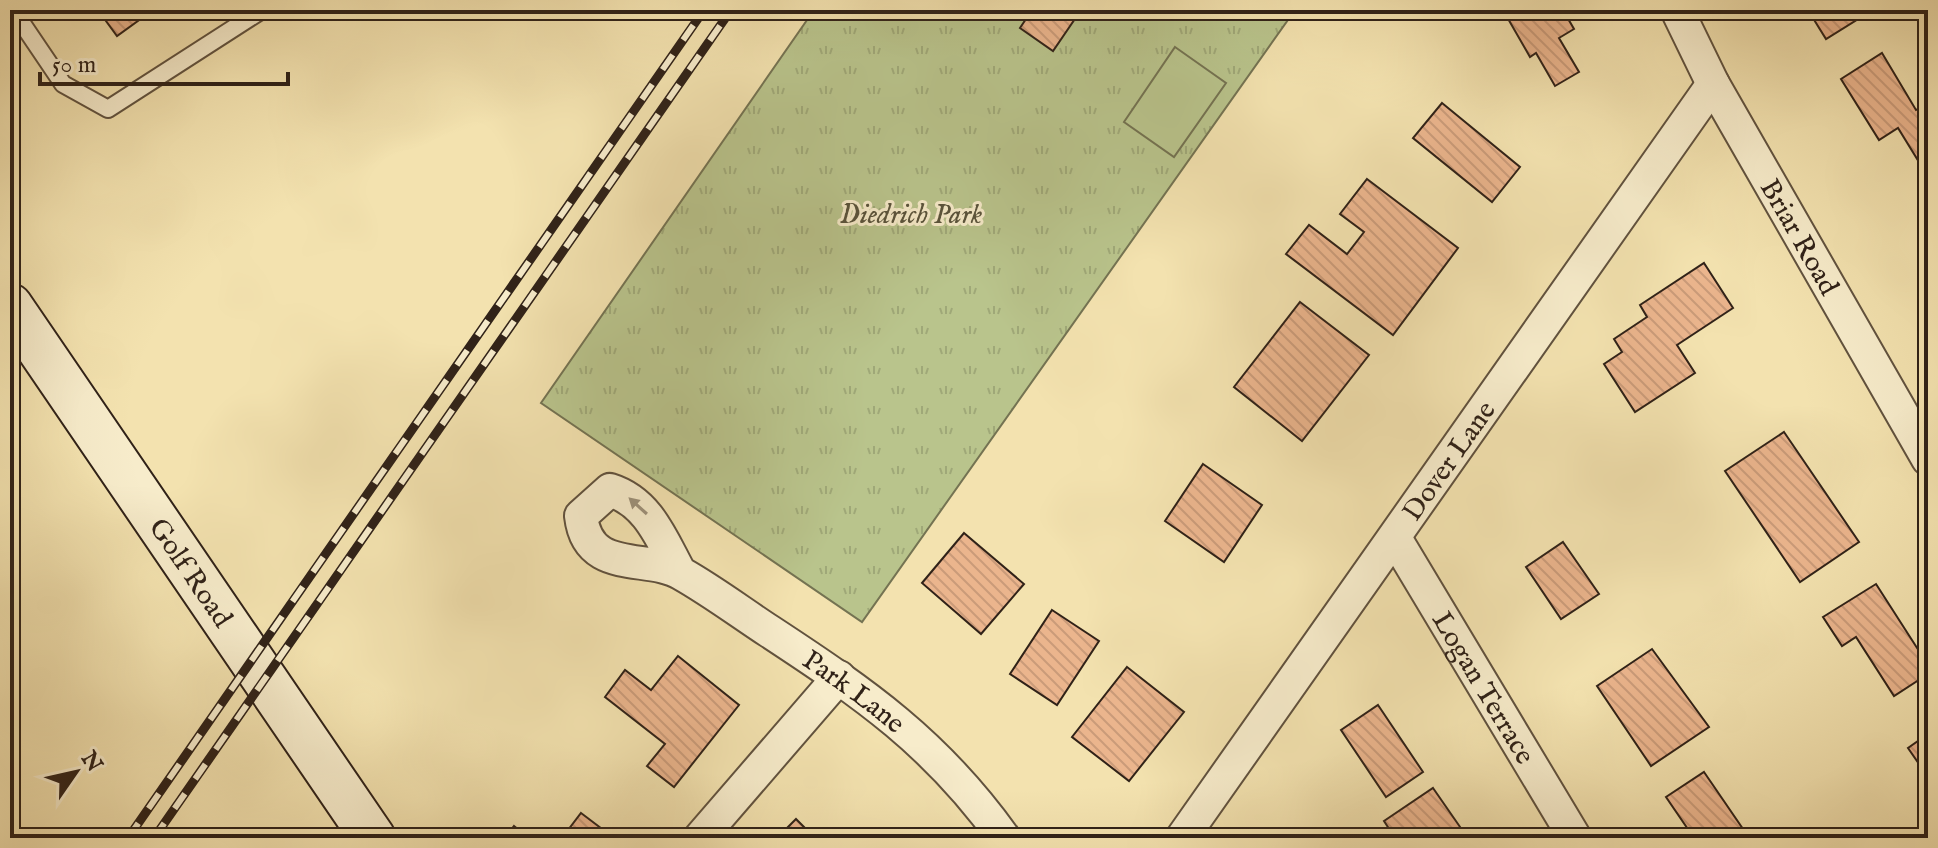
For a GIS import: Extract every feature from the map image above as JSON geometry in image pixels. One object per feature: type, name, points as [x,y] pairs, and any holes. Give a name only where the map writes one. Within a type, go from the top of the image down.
[{"type":"main road","name":"Golf Road","points":[[10,306],[373,838]]},
{"type":"street","name":"Briar Road","points":[[1677,10],[1713,84],[1928,459]]},
{"type":"street","name":"Dover Lane","points":[[1182,838],[1713,84]]},
{"type":"street","name":"Logan Terrace","points":[[1395,538],[1575,838]]},
{"type":"street","name":"Park Lane","points":[[679,571],[886,710],[934,752],[1004,838]]},
{"type":"street","points":[[700,838],[839,677]]},
{"type":"lane","points":[[13,10],[63,84],[108,109],[262,10]]},
{"type":"green space","name":"Diedrich Park","points":[[814,10],[1295,10],[862,622],[541,403]]},
{"type":"green space","points":[[1175,47],[1226,83],[1174,157],[1124,122]]},
{"type":"building","points":[[98,10],[153,10],[117,36]]},
{"type":"building","points":[[1032,10],[1081,10],[1053,51],[1020,28]]},
{"type":"building","points":[[1503,10],[1563,10],[1574,29],[1559,38],[1579,72],[1555,86],[1536,53],[1530,57]]},
{"type":"building","points":[[1808,10],[1870,10],[1871,11],[1826,39]]},
{"type":"building","points":[[1882,53],[1916,110],[1928,103],[1928,156],[1919,162],[1898,128],[1879,140],[1841,79]]},
{"type":"building","points":[[1442,103],[1520,167],[1492,202],[1413,138]]},
{"type":"building","points":[[1367,179],[1458,248],[1393,335],[1286,254],[1309,225],[1347,254],[1364,232],[1340,214]]},
{"type":"building","points":[[1704,263],[1733,308],[1677,345],[1695,373],[1635,412],[1604,364],[1622,352],[1614,339],[1647,317],[1640,305]]},
{"type":"building","points":[[1300,302],[1369,355],[1302,441],[1234,387]]},
{"type":"building","points":[[1784,432],[1859,542],[1800,582],[1725,471]]},
{"type":"building","points":[[1203,464],[1262,505],[1224,562],[1165,521]]},
{"type":"building","points":[[964,533],[1024,584],[981,634],[922,583]]},
{"type":"building","points":[[1563,542],[1599,594],[1561,619],[1526,567]]},
{"type":"building","points":[[1876,584],[1928,665],[1928,674],[1894,696],[1856,637],[1842,646],[1823,617]]},
{"type":"building","points":[[1052,610],[1099,641],[1057,705],[1010,674]]},
{"type":"building","points":[[1652,649],[1709,727],[1651,766],[1597,686]]},
{"type":"building","points":[[678,656],[739,705],[674,787],[647,766],[665,744],[605,697],[625,670],[651,690]]},
{"type":"building","points":[[1127,667],[1184,712],[1129,781],[1072,737]]},
{"type":"building","points":[[1378,705],[1423,772],[1386,797],[1341,730]]},
{"type":"building","points":[[1928,734],[1928,777],[1908,748]]},
{"type":"building","points":[[1704,772],[1743,829],[1729,838],[1694,838],[1666,797]]},
{"type":"building","points":[[1433,788],[1467,837],[1395,838],[1384,821]]},
{"type":"building","points":[[581,813],[614,838],[562,838]]},
{"type":"building","points":[[796,819],[815,838],[777,838]]},
{"type":"building","points":[[514,826],[529,838],[505,838]]},
{"type":"railway","points":[[128,838],[704,10]]},
{"type":"railway","points":[[154,838],[731,10]]}]
